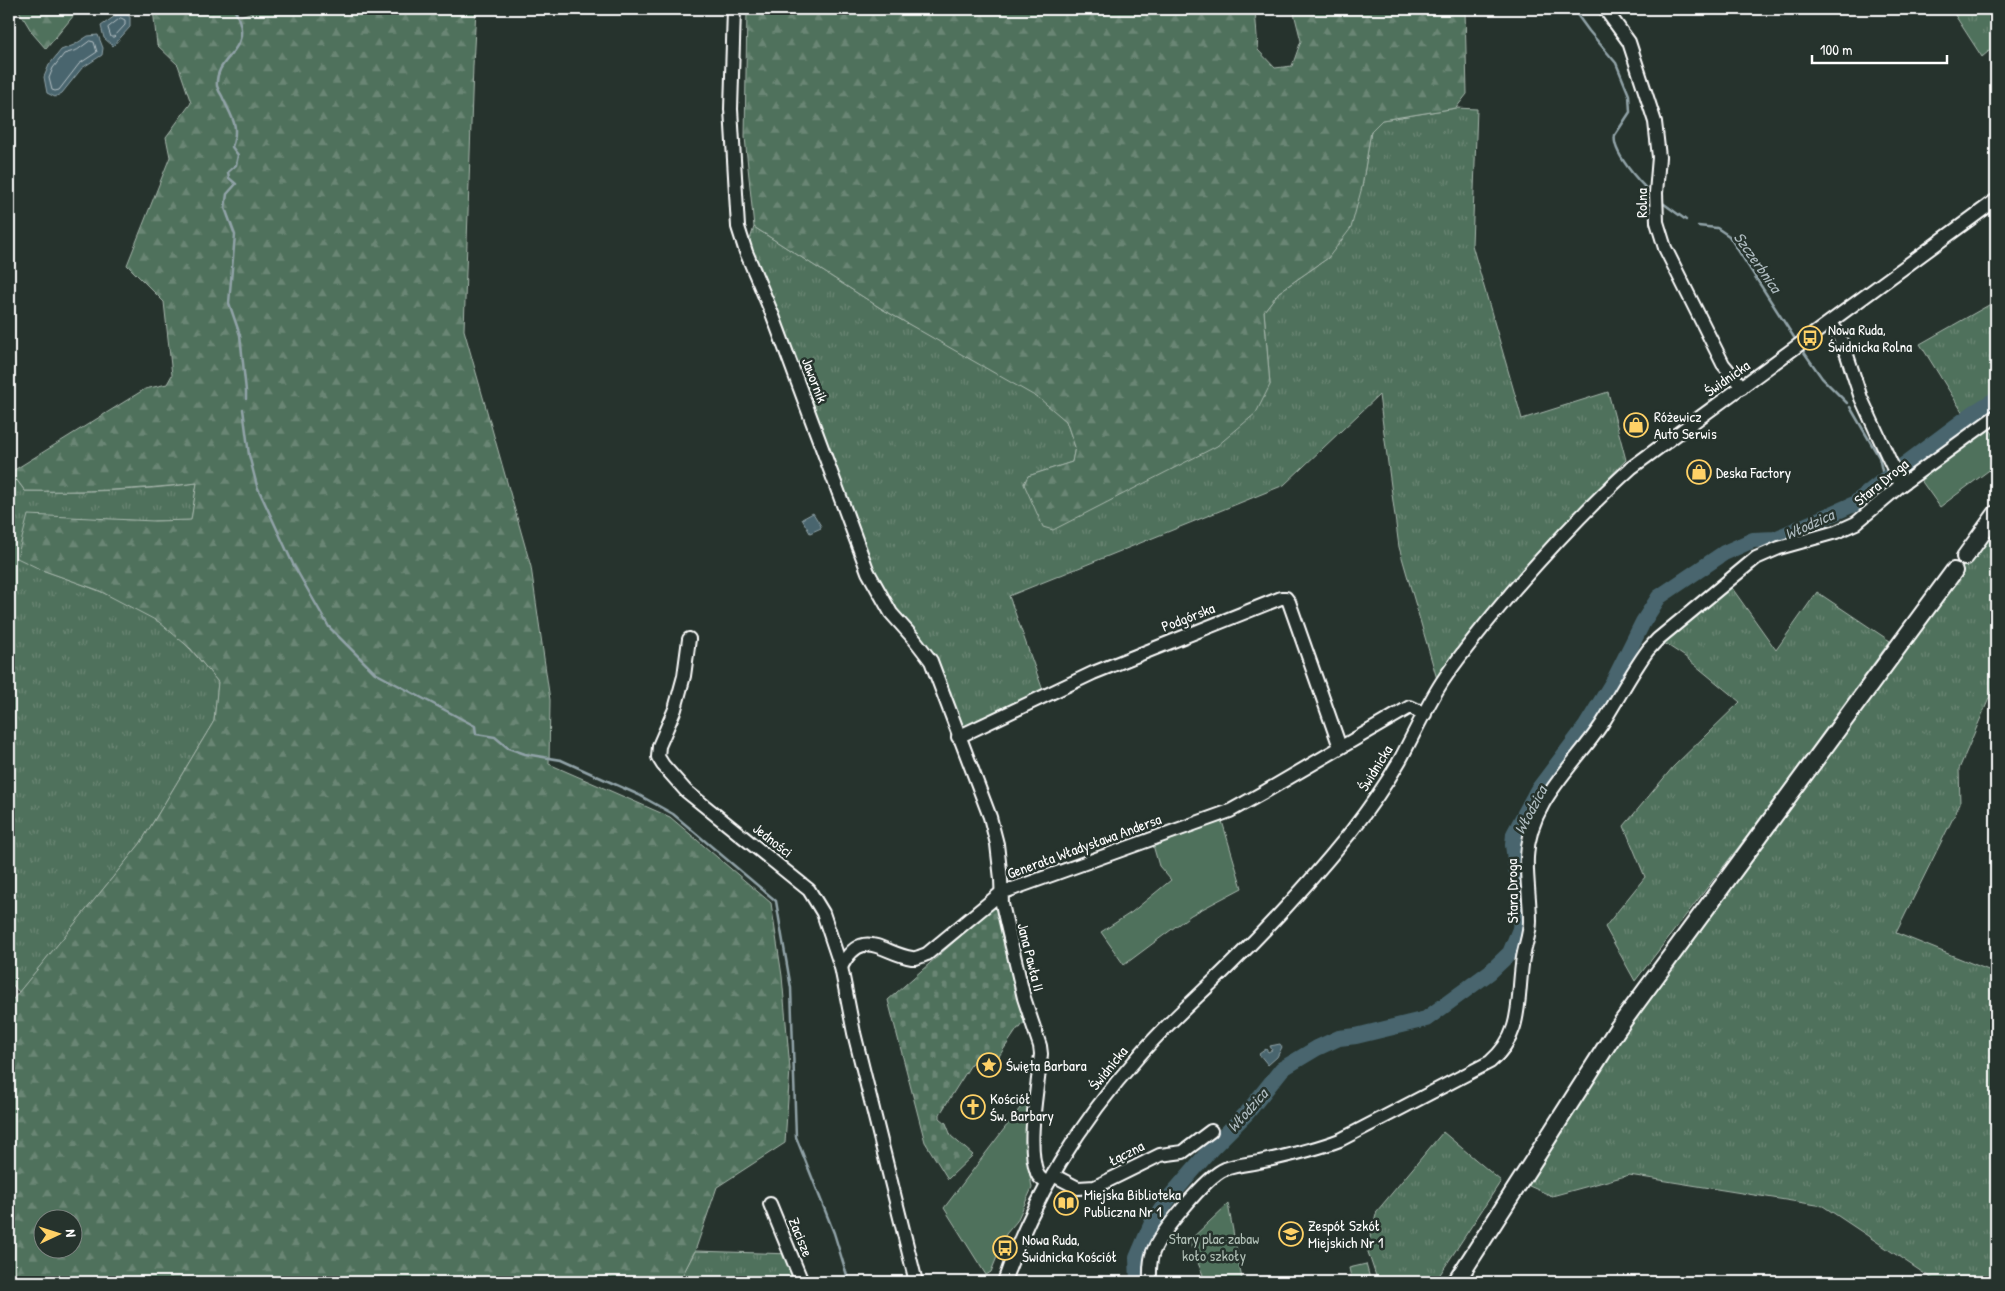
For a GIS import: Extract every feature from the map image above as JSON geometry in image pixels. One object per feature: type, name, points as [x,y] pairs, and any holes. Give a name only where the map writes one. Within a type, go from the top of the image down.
[{"type":"main road","points":[[1965,557],[1996,514]]},
{"type":"main road","points":[[1456,1282],[1618,1028],[1954,571]]},
{"type":"street","name":"Jawornik","points":[[734,9],[731,109],[738,227],[868,572],[891,614],[931,661],[958,737]]},
{"type":"street","name":"Rolna","points":[[1606,9],[1630,42],[1656,122],[1659,157],[1656,199],[1657,222],[1669,256],[1723,364],[1742,387]]},
{"type":"street","name":"Świdnicka","points":[[1004,1282],[1012,1257],[1050,1179],[1102,1101],[1138,1057],[1264,930],[1348,835],[1378,795],[1443,681],[1485,624],[1538,562],[1593,503],[1631,468],[1996,200]]},
{"type":"street","points":[[1831,322],[1847,355],[1861,398],[1899,483]]},
{"type":"street","name":"Stara Droga","points":[[1150,1282],[1152,1252],[1159,1239],[1200,1190],[1219,1172],[1237,1166],[1318,1149],[1340,1140],[1490,1062],[1501,1053],[1509,1040],[1519,1010],[1522,966],[1530,922],[1527,855],[1533,828],[1543,802],[1554,784],[1602,723],[1640,661],[1658,639],[1756,558],[1779,548],[1845,529],[1856,522],[1899,483],[1996,416]]},
{"type":"street","name":"Podgórska","points":[[958,737],[1101,670],[1281,598],[1286,598],[1340,747]]},
{"type":"street","name":"Jedności","points":[[689,639],[684,676],[675,709],[660,746],[658,757],[686,791],[808,890],[823,913],[841,967]]},
{"type":"street","name":"Generała Władysława Andersa","points":[[841,967],[852,952],[863,945],[872,944],[914,958],[928,954],[1002,892],[1230,810],[1410,707],[1425,714]]},
{"type":"street","name":"Jana Pawła II","points":[[958,737],[990,817],[997,844],[1002,904],[1024,998],[1040,1046],[1041,1054],[1032,1142],[1037,1174],[1040,1179],[1050,1179]]},
{"type":"street","points":[[841,967],[854,1034],[916,1282]]},
{"type":"street","name":"Łączna","points":[[1050,1179],[1078,1188],[1095,1187],[1160,1155],[1184,1152],[1211,1131]]},
{"type":"street","name":"Zacisze","points":[[770,1204],[802,1282]]},
{"type":"green space","points":[[18,9],[79,9],[46,49],[33,34]]},
{"type":"green space","points":[[153,9],[237,9],[237,17],[253,12],[255,9],[476,9],[464,330],[531,567],[550,700],[549,764],[670,817],[771,903],[782,976],[790,1069],[785,1143],[717,1187],[695,1251],[679,1282],[9,1282],[9,1004],[140,844],[214,721],[218,682],[191,649],[159,622],[98,590],[42,570],[17,558],[28,515],[154,521],[191,520],[197,483],[111,490],[25,491],[11,472],[145,389],[167,384],[172,375],[164,302],[127,265],[170,157],[166,137],[191,103],[178,65],[157,45]]},
{"type":"green space","points":[[747,9],[1255,9],[1258,50],[1275,68],[1292,66],[1301,41],[1293,9],[1465,9],[1467,94],[1456,108],[1382,120],[1371,131],[1362,187],[1351,228],[1328,258],[1279,292],[1264,311],[1270,385],[1256,413],[1217,446],[1053,530],[1043,527],[1024,484],[1028,476],[1072,462],[1075,447],[1066,421],[1040,399],[882,309],[754,227],[745,137]]},
{"type":"green space","points":[[1951,9],[1996,9],[1996,45],[1982,57]]},
{"type":"green space","points":[[1456,108],[1477,109],[1472,245],[1522,419],[1608,392],[1626,460],[1527,564],[1437,679],[1399,547],[1379,395],[1284,485],[1009,596],[1045,696],[958,737],[931,661],[891,613],[746,252],[754,227],[882,309],[1041,398],[1066,421],[1075,447],[1072,462],[1028,476],[1024,484],[1270,385],[1264,311],[1279,292],[1328,258],[1362,187],[1371,131],[1382,120]]},
{"type":"green space","points":[[1996,301],[1996,399],[1975,412],[1963,413],[1920,344]]},
{"type":"green space","points":[[1989,428],[1996,438],[1996,465],[1940,507],[1920,479]]},
{"type":"green space","points":[[9,470],[25,491],[154,488],[197,483],[191,521],[154,521],[42,570],[116,598],[158,621],[183,642],[218,682],[214,721],[140,844],[19,992],[9,981]]},
{"type":"green space","points":[[1996,529],[1996,682],[1959,769],[1960,804],[1896,933],[1996,973],[1996,1282],[1937,1282],[1823,1206],[1629,1175],[1552,1196],[1520,1182],[1618,1028],[1965,557],[1974,560]]},
{"type":"green space","points":[[1727,581],[1776,650],[1817,592],[1890,641],[1754,827],[1635,981],[1605,927],[1645,877],[1624,826],[1673,767],[1740,702],[1684,656],[1658,639]]},
{"type":"green space","points":[[1222,821],[1242,888],[1191,915],[1124,965],[1101,932],[1132,912],[1171,880],[1159,866],[1153,845]]},
{"type":"green space","points":[[996,905],[1025,1021],[1018,1028],[995,1062],[982,1055],[977,1055],[940,1114],[940,1118],[946,1123],[951,1136],[973,1155],[948,1179],[925,1142],[888,1000]]},
{"type":"green space","points":[[1030,1095],[1025,1142],[1032,1188],[1017,1221],[1006,1234],[991,1272],[986,1275],[944,1208]]},
{"type":"green space","points":[[1443,1132],[1501,1181],[1435,1282],[1378,1282],[1367,1249],[1377,1211]]},
{"type":"green space","name":"Stary plac zabaw koło szkoły","points":[[1228,1204],[1242,1279],[1226,1282],[1195,1282],[1194,1278],[1203,1275],[1189,1241]]},
{"type":"green space","points":[[695,1251],[792,1254],[803,1282],[679,1282]]},
{"type":"green space","points":[[1366,1264],[1371,1282],[1352,1282],[1349,1268]]},
{"type":"water","points":[[122,11],[130,17],[130,27],[113,46],[104,38],[101,26]]},
{"type":"water","points":[[98,35],[103,48],[102,55],[82,68],[62,93],[55,97],[47,93],[44,77],[49,65],[61,50],[74,45],[88,36]]},
{"type":"water","points":[[813,513],[821,528],[810,533],[802,519]]},
{"type":"water","points":[[1280,1044],[1282,1047],[1277,1057],[1268,1065],[1259,1054],[1266,1049],[1268,1052],[1272,1050],[1270,1046]]},
{"type":"waterway","points":[[234,9],[240,23],[241,35],[238,44],[218,75],[217,86],[235,126],[232,147],[238,155],[236,165],[228,172],[229,178],[236,184],[227,194],[225,208],[235,235],[229,303],[240,335],[246,399]]},
{"type":"waterway","name":"Szczerbnica","points":[[1573,9],[1616,63],[1629,95],[1630,112],[1615,135],[1617,150],[1628,167],[1652,194]]},
{"type":"waterway","name":"Szczerbnica","points":[[1660,201],[1686,220]]},
{"type":"waterway","name":"Szczerbnica","points":[[1698,226],[1717,228],[1729,236],[1797,342]]},
{"type":"waterway","name":"Szczerbnica","points":[[1801,348],[1822,378],[1847,403]]},
{"type":"waterway","name":"Włodzica","points":[[1138,1282],[1137,1258],[1152,1223],[1169,1198],[1212,1148],[1247,1113],[1282,1069],[1317,1048],[1339,1038],[1356,1036],[1426,1019],[1490,972],[1510,953],[1520,929],[1522,911],[1513,845],[1514,834],[1537,791],[1586,726],[1613,682],[1643,622],[1659,597],[1724,553],[1753,540],[1775,539],[1854,504],[1975,412],[1996,399]]},
{"type":"waterway","name":"Szczerbnica","points":[[1850,407],[1879,457],[1884,480]]},
{"type":"waterway","points":[[243,409],[249,455],[257,486],[293,564],[329,627],[375,673],[475,726],[476,734],[495,737],[508,748],[525,754],[561,760],[639,795],[673,814],[776,901],[791,988],[796,1137],[834,1233],[849,1282]]},
{"type":"place","name":"Nowa Ruda, Świdnicka Rolna","points":[[1810,338]]},
{"type":"place","name":"Różewicz Auto Serwis","points":[[1636,425]]},
{"type":"place","name":"Deska Factory","points":[[1699,472]]},
{"type":"place","name":"Święta Barbara","points":[[989,1065]]},
{"type":"place","name":"Kościół Św. Barbary","points":[[973,1107]]},
{"type":"place","name":"Miejska Biblioteka Publiczna Nr 1","points":[[1066,1203]]},
{"type":"place","name":"Zespół Szkół Miejskich Nr 1","points":[[1291,1234]]},
{"type":"place","name":"Nowa Ruda, Świdnicka Kościół","points":[[1005,1248]]}]
